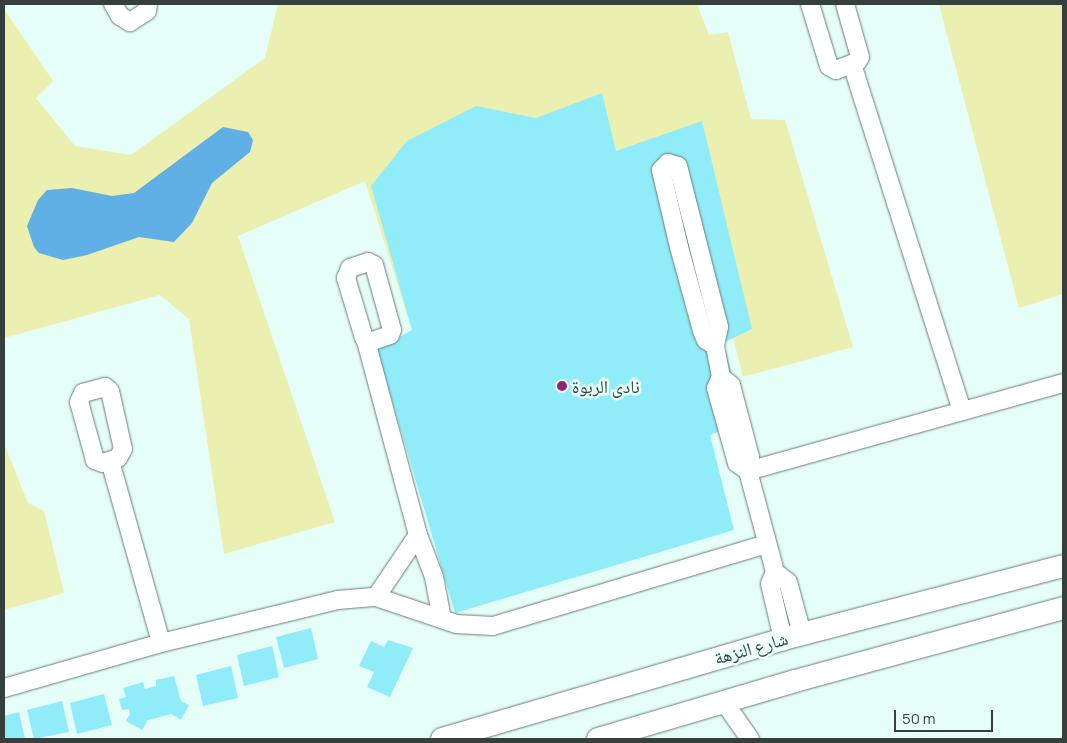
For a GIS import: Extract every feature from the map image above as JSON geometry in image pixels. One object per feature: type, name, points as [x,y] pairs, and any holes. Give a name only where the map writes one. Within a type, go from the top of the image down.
[{"type":"main road","name":"شارع النزهة","points":[[442,739],[793,636],[1063,566]]},
{"type":"main road","points":[[598,739],[1063,608]]},
{"type":"street","points":[[113,4],[120,16],[130,22],[147,11],[148,4]]},
{"type":"street","points":[[810,4],[829,66],[836,70],[852,64],[860,57],[845,4]]},
{"type":"street","points":[[852,64],[962,411]]},
{"type":"street","points":[[715,346],[706,340],[702,331],[679,247],[661,170],[668,163],[678,166],[719,327],[715,346],[721,377],[716,388],[736,463],[748,472],[775,572],[788,582],[793,636]]},
{"type":"street","points":[[679,247],[698,242]]},
{"type":"street","points":[[366,341],[418,535],[434,576],[442,619]]},
{"type":"street","points":[[748,472],[1063,383]]},
{"type":"street","points":[[110,461],[161,643]]},
{"type":"street","points":[[376,597],[418,535]]},
{"type":"street","points":[[4,688],[161,643],[338,600],[376,597],[442,619],[474,627],[493,626],[767,544]]},
{"type":"street","points":[[724,702],[750,739]]},
{"type":"green space","points":[[278,4],[697,4],[709,35],[728,32],[751,119],[785,120],[853,347],[743,377],[730,325],[623,169],[601,107],[416,343],[365,181],[238,236],[335,522],[224,554],[189,319],[160,295],[4,338],[4,9],[53,81],[36,98],[75,146],[131,155],[265,58]]},
{"type":"green space","points":[[939,4],[1063,4],[1063,294],[1019,308]]},
{"type":"green space","points":[[4,444],[28,503],[44,511],[64,593],[4,610]]},
{"type":"water","points":[[223,127],[248,132],[253,140],[250,152],[212,183],[192,223],[174,242],[139,237],[87,255],[63,260],[39,253],[34,247],[27,226],[38,200],[47,190],[72,188],[112,196],[134,193]]},
{"type":"building","name":"نادى الربوة","points":[[602,93],[616,151],[702,121],[752,329],[723,343],[746,421],[710,435],[734,530],[455,613],[377,350],[412,330],[371,186],[407,141],[476,106],[536,118]]},
{"type":"building","points":[[311,628],[318,659],[284,668],[276,637]]},
{"type":"building","points":[[388,640],[413,648],[390,697],[367,687],[374,672],[359,666],[371,641],[384,647]]},
{"type":"building","points":[[272,646],[279,677],[244,686],[237,655]]},
{"type":"building","points":[[231,666],[238,698],[203,706],[196,675]]},
{"type":"building","points":[[174,676],[181,701],[189,705],[181,720],[171,714],[148,720],[142,730],[126,721],[130,714],[129,709],[122,710],[119,699],[126,697],[123,688],[143,682],[145,689],[156,686],[156,680]]},
{"type":"building","points":[[104,694],[112,725],[77,734],[70,703]]},
{"type":"building","points":[[62,701],[69,732],[34,739],[27,710]]},
{"type":"building","points":[[19,712],[25,739],[4,739],[4,716]]},
{"type":"place","name":"نادى الربوة","points":[[562,386]]}]
